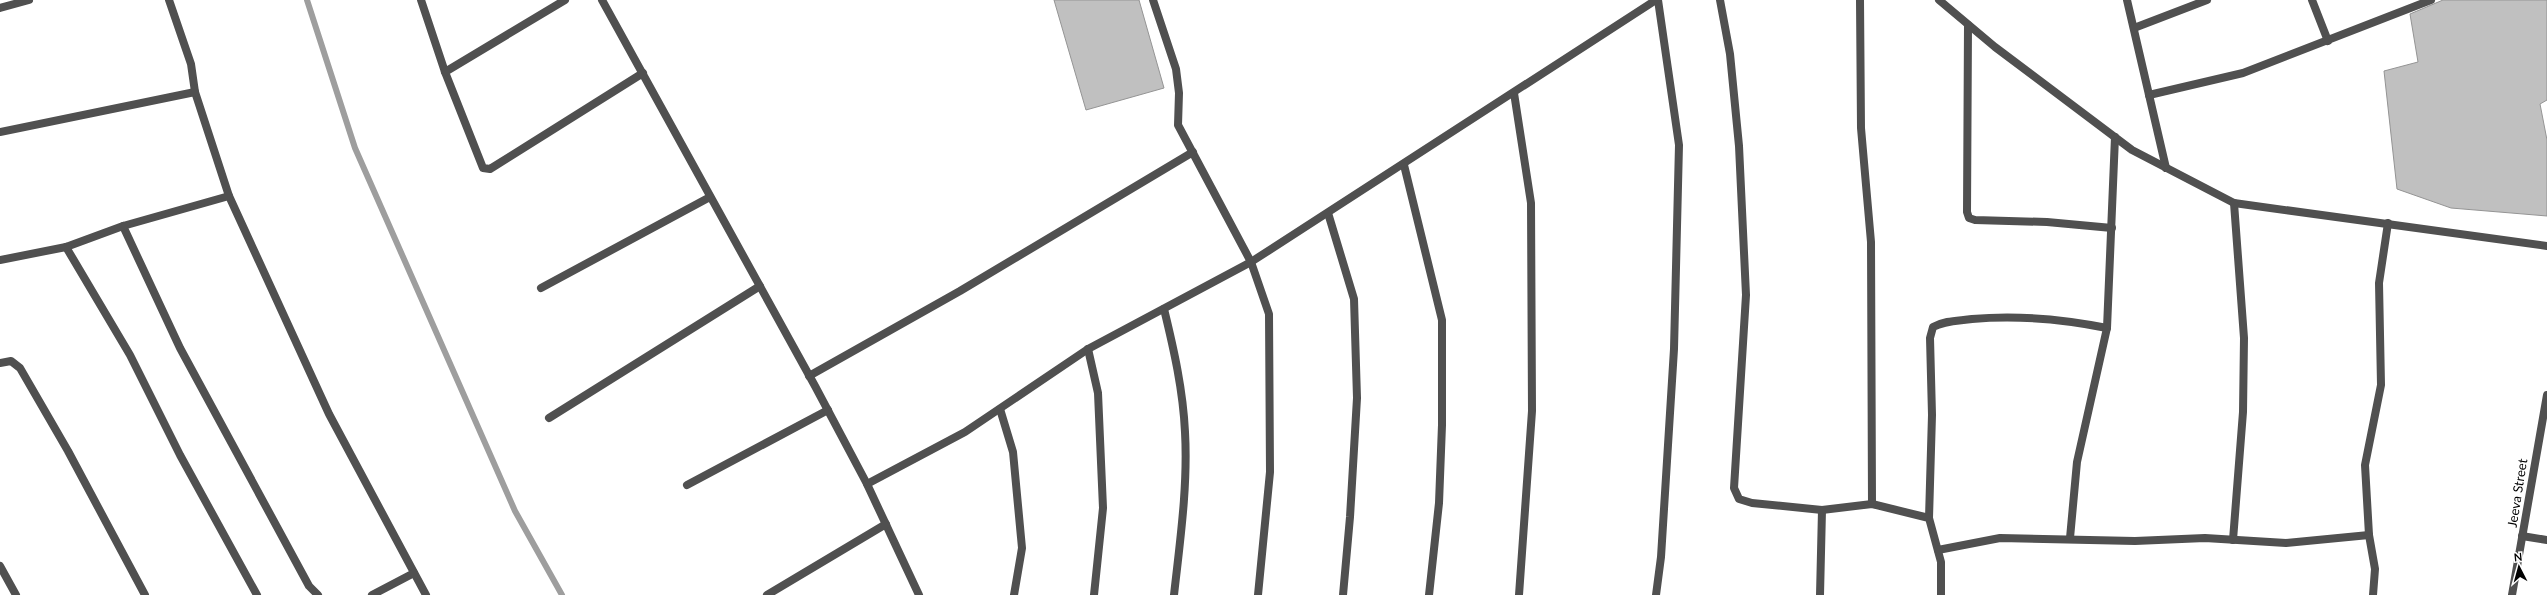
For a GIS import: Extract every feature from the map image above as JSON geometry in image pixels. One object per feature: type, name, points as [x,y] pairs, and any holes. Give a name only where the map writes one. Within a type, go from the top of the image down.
[{"type":"street","points":[[0,8],[29,0]]},
{"type":"street","points":[[169,0],[191,64],[195,92],[228,196],[329,414],[426,595]]},
{"type":"street","points":[[421,0],[445,72],[483,168],[490,169],[643,74]]},
{"type":"street","points":[[445,72],[565,0]]},
{"type":"street","points":[[602,0],[828,410],[867,484],[919,595]]},
{"type":"street","points":[[1154,0],[1176,69],[1179,93],[1178,125],[1251,262],[1269,314],[1270,472],[1258,595]]},
{"type":"street","points":[[867,484],[966,432],[1088,349],[1251,262],[1404,165],[1657,0],[1679,145],[1674,349],[1661,557],[1656,595]]},
{"type":"street","points":[[1720,0],[1730,54],[1739,146],[1746,296],[1734,488],[1739,499],[1752,503],[1822,510],[1872,504],[1929,518]]},
{"type":"street","points":[[1860,0],[1861,128],[1871,242],[1872,504]]},
{"type":"street","points":[[1939,0],[1968,25],[2132,150],[2234,203],[2547,246]]},
{"type":"street","points":[[2127,0],[2166,168]]},
{"type":"street","points":[[2134,28],[2207,0]]},
{"type":"street","points":[[2312,0],[2328,42]]},
{"type":"street","points":[[2149,95],[2243,73],[2328,42],[2431,0]]},
{"type":"street","points":[[1968,25],[1967,212],[1969,218],[1975,220],[2048,222],[2112,228]]},
{"type":"street","points":[[0,132],[195,92]]},
{"type":"street","points":[[1514,93],[1532,203],[1532,411],[1519,595]]},
{"type":"street","points":[[2070,538],[2077,462],[2107,328],[2112,228],[2114,137]]},
{"type":"street","points":[[809,376],[960,291],[1193,152]]},
{"type":"street","points":[[1404,165],[1442,320],[1442,424],[1439,503],[1429,595]]},
{"type":"street","points":[[0,260],[66,247],[123,226],[228,196]]},
{"type":"street","points":[[541,288],[710,197]]},
{"type":"street","points":[[2233,540],[2243,412],[2244,346],[2234,203]]},
{"type":"street","points":[[1328,213],[1354,299],[1357,398],[1350,517],[1343,595]]},
{"type":"street","points":[[2373,595],[2375,569],[2369,534],[2365,465],[2381,385],[2379,283],[2388,223]]},
{"type":"street","points":[[123,226],[180,348],[216,417],[309,586],[318,595]]},
{"type":"street","points":[[66,247],[130,355],[180,455],[257,595]]},
{"type":"street","points":[[549,418],[760,286]]},
{"type":"street","points":[[1164,309],[1179,370],[1185,432],[1183,515],[1174,595]]},
{"type":"street","points":[[1941,595],[1941,562],[1929,518],[1932,415],[1930,338],[1934,327],[1943,322],[1998,317],[2071,321],[2107,328]]},
{"type":"street","points":[[1088,349],[1098,393],[1103,508],[1094,595]]},
{"type":"street","points":[[0,363],[11,361],[20,368],[68,451],[145,595]]},
{"type":"street","name":"Jeeva Street","points":[[2512,595],[2547,399]]},
{"type":"street","points":[[1000,409],[1013,452],[1022,548],[1014,595]]},
{"type":"street","points":[[687,485],[828,410]]},
{"type":"street","points":[[1820,595],[1822,510]]},
{"type":"street","points":[[767,595],[886,524]]},
{"type":"street","points":[[1938,550],[2000,538],[2233,540],[2286,543],[2369,534]]},
{"type":"street","points":[[2522,536],[2547,540]]},
{"type":"street","points":[[0,566],[16,595]]},
{"type":"street","points":[[372,595],[414,574]]},
{"type":"building","points":[[1054,0],[1139,0],[1164,88],[1086,110]]},
{"type":"building","points":[[2443,0],[2547,0],[2547,100],[2540,104],[2547,140],[2547,216],[2451,208],[2397,189],[2384,71],[2418,62],[2410,14]]},
{"type":"waterway","points":[[307,0],[355,148],[515,511],[562,595]]}]
